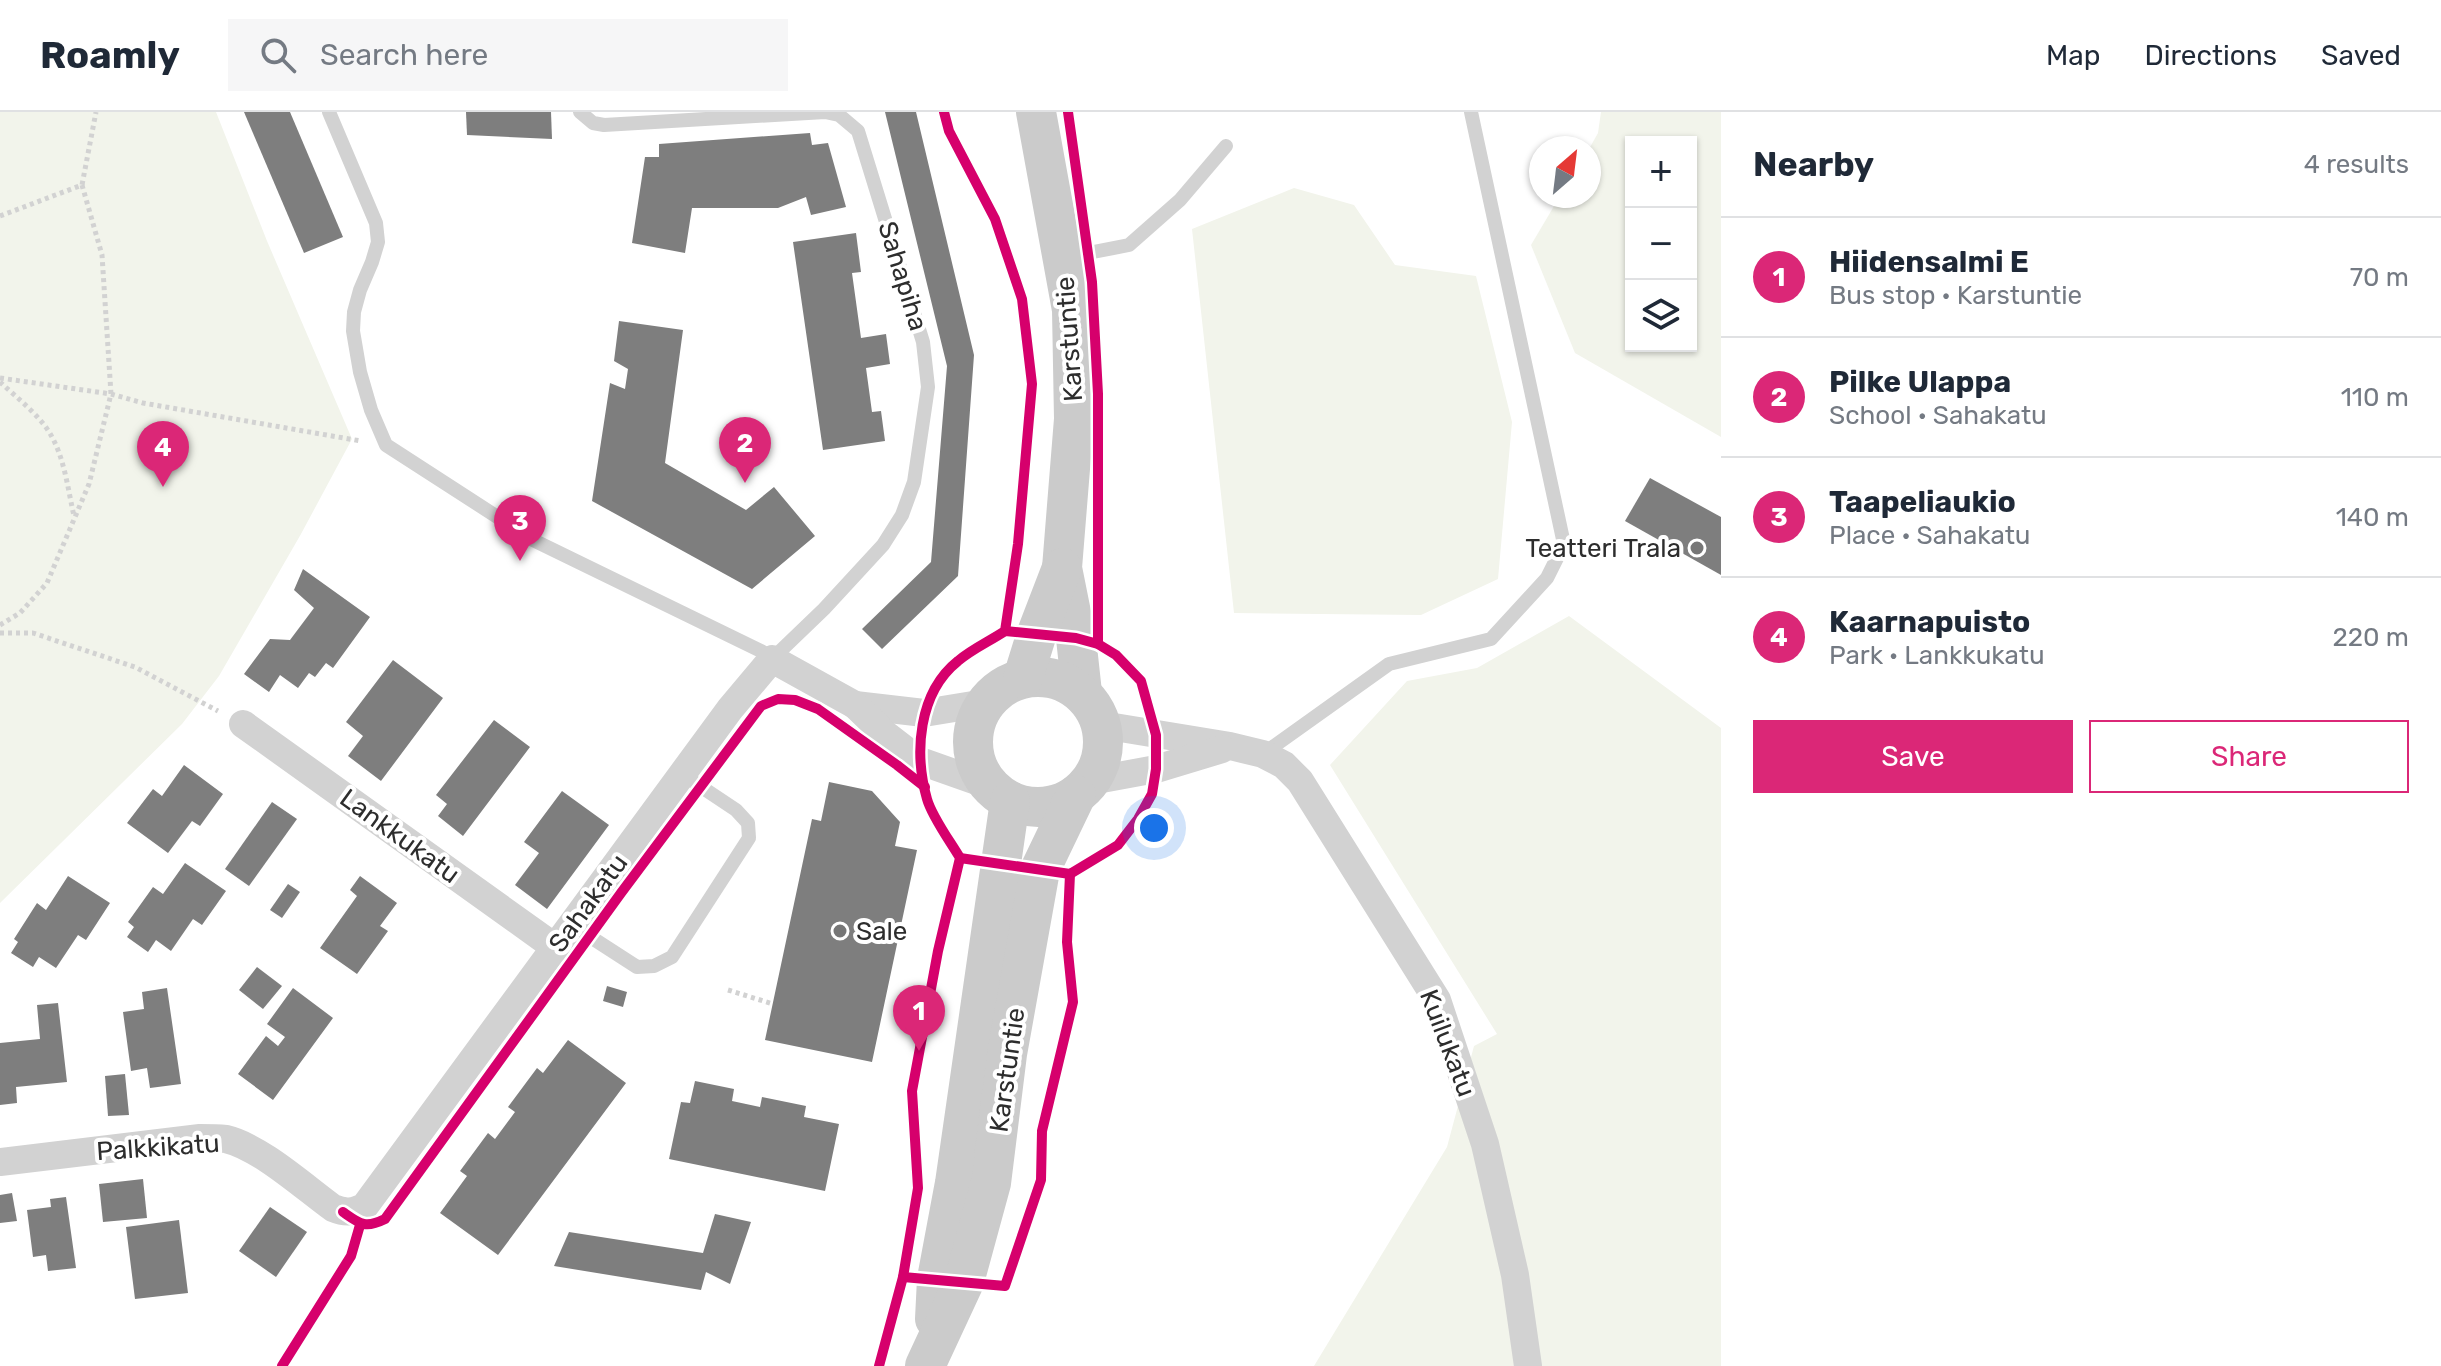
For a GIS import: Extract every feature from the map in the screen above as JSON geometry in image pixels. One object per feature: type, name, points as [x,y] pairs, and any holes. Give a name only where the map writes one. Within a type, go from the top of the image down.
[{"type":"main road","name":"Karstuntie","points":[[1036,112],[1072,310],[1074,419],[1062,568],[1092,709]]},
{"type":"main road","name":"Karstuntie","points":[[1023,678],[1062,568]]},
{"type":"main road","points":[[1044,677],[1064,682],[1092,709],[1103,745],[1100,764],[1083,788],[1061,804],[1026,807],[999,793],[977,766],[972,744],[975,722],[985,703],[996,692],[1023,678],[1044,677]]},
{"type":"main road","name":"Karstuntie","points":[[929,1355],[964,1282],[991,1183],[1007,1054],[1040,870],[1083,788]]},
{"type":"main road","name":"Karstuntie","points":[[929,1355],[937,1279],[955,1183],[999,793]]},
{"type":"street","points":[[772,659],[855,705],[920,761],[999,793]]},
{"type":"street","name":"Sahakatu","points":[[343,1212],[359,1209],[371,1200],[730,709],[772,659]]},
{"type":"street","points":[[855,705],[924,713],[985,703]]},
{"type":"street","name":"Kuilukatu","points":[[1092,709],[1263,754],[1284,765],[1300,781],[1437,1000],[1485,1144],[1515,1275],[1528,1366]]},
{"type":"street","name":"Lankkukatu","points":[[243,724],[556,948]]},
{"type":"street","points":[[1083,788],[1230,746]]},
{"type":"street","name":"Palkkikatu","points":[[0,1162],[200,1138],[223,1139],[258,1153],[343,1212]]},
{"type":"lane","points":[[329,112],[376,223],[378,242],[360,290],[353,331],[360,372],[386,445],[533,540],[772,659]]},
{"type":"lane","name":"Sahapiha","points":[[580,112],[593,123],[604,125],[825,112],[839,115],[858,131],[923,342],[928,387],[914,482],[902,515],[883,545],[772,659]]},
{"type":"lane","points":[[1263,754],[1389,664],[1491,639],[1547,578],[1564,544],[1471,112]]},
{"type":"lane","points":[[1088,253],[1129,245],[1180,200],[1226,146]]},
{"type":"lane","points":[[572,925],[637,967],[654,966],[672,957],[749,838],[748,823],[736,810],[682,774]]},
{"type":"path","points":[[0,625],[20,613],[47,583],[89,484],[111,394],[102,255],[82,185],[96,112]]},
{"type":"path","points":[[0,216],[82,185]]},
{"type":"path","points":[[0,380],[111,394],[143,403],[386,445]]},
{"type":"path","points":[[0,380],[52,435],[63,465],[74,519]]},
{"type":"path","points":[[0,633],[33,633],[135,667],[243,724]]},
{"type":"path","points":[[728,990],[773,1004]]},
{"type":"shaded area","points":[[0,112],[216,112],[267,241],[352,439],[219,676],[182,724],[0,903]]},
{"type":"shaded area","points":[[1601,112],[1721,112],[1721,437],[1575,353],[1531,245],[1553,208],[1601,208],[1601,136],[1596,136]]},
{"type":"shaded area","points":[[1294,188],[1354,205],[1395,265],[1476,276],[1512,422],[1498,579],[1421,615],[1234,613],[1192,229]]},
{"type":"shaded area","points":[[1569,616],[1721,728],[1721,1366],[1314,1366],[1447,1147],[1474,1046],[1497,1034],[1330,765],[1407,681],[1477,668]]},
{"type":"building","points":[[244,112],[290,112],[343,237],[304,253]]},
{"type":"building","points":[[466,112],[551,112],[552,139],[467,135]]},
{"type":"building","points":[[885,112],[916,112],[974,355],[958,576],[882,649],[862,629],[931,562],[947,366]]},
{"type":"building","points":[[810,133],[812,145],[828,143],[846,207],[811,215],[806,197],[778,208],[692,208],[685,253],[632,243],[645,157],[659,157],[659,144]]},
{"type":"building","points":[[856,233],[861,272],[852,273],[861,338],[886,334],[890,364],[866,368],[872,412],[881,411],[885,441],[823,450],[793,242]]},
{"type":"building","points":[[619,321],[683,330],[665,463],[746,510],[774,487],[815,536],[752,589],[592,501],[610,383],[625,389],[628,369],[614,361]]},
{"type":"building","name":"Teatteri Trala","points":[[1650,478],[1721,517],[1721,575],[1625,521]]},
{"type":"building","points":[[303,569],[370,617],[333,668],[326,663],[315,677],[309,673],[298,688],[280,675],[269,692],[244,674],[270,639],[290,640],[314,608],[294,590]]},
{"type":"building","points":[[393,660],[443,698],[381,781],[348,756],[363,736],[346,722]]},
{"type":"building","points":[[494,720],[530,747],[463,836],[438,816],[447,804],[436,795]]},
{"type":"building","points":[[184,765],[223,794],[200,826],[192,821],[168,853],[127,823],[153,789],[162,796]]},
{"type":"building","points":[[829,782],[872,791],[900,822],[895,846],[917,850],[872,1062],[765,1040],[812,819],[821,821]]},
{"type":"building","points":[[562,791],[609,825],[547,909],[515,885],[539,853],[524,842]]},
{"type":"building","points":[[272,802],[297,819],[249,886],[225,869]]},
{"type":"building","points":[[185,863],[226,891],[202,925],[193,919],[171,951],[156,940],[148,952],[127,937],[134,927],[128,922],[153,887],[163,894]]},
{"type":"building","points":[[68,876],[110,903],[86,940],[78,935],[56,968],[39,957],[33,967],[11,953],[18,942],[14,939],[37,903],[46,910]]},
{"type":"building","points":[[360,876],[397,903],[380,926],[388,931],[357,974],[320,948],[357,896],[350,890]]},
{"type":"building","points":[[288,884],[300,892],[282,918],[270,910]]},
{"type":"building","points":[[257,967],[282,986],[263,1009],[239,990]]},
{"type":"building","points":[[607,986],[627,992],[623,1007],[603,1001]]},
{"type":"building","points":[[167,988],[181,1084],[150,1088],[147,1068],[131,1071],[123,1012],[144,1009],[142,992]]},
{"type":"building","points":[[293,988],[333,1018],[273,1100],[238,1074],[266,1036],[278,1046],[285,1037],[267,1024]]},
{"type":"building","points":[[58,1003],[67,1082],[16,1087],[17,1103],[0,1105],[0,1043],[40,1039],[37,1005]]},
{"type":"building","points":[[568,1040],[626,1083],[498,1255],[440,1213],[467,1176],[460,1171],[488,1133],[495,1139],[515,1112],[508,1107],[537,1068],[543,1073]]},
{"type":"building","points":[[125,1074],[129,1115],[108,1116],[105,1076]]},
{"type":"building","points":[[695,1081],[734,1089],[732,1101],[760,1107],[762,1097],[806,1106],[804,1117],[839,1124],[825,1191],[669,1159],[681,1102],[690,1103]]},
{"type":"building","points":[[143,1179],[147,1218],[103,1222],[99,1184]]},
{"type":"building","points":[[12,1193],[17,1221],[0,1223],[0,1195]]},
{"type":"building","points":[[66,1197],[76,1268],[48,1271],[46,1255],[33,1257],[27,1210],[51,1207],[50,1199]]},
{"type":"building","points":[[270,1207],[307,1232],[276,1277],[239,1251]]},
{"type":"building","points":[[715,1214],[751,1222],[730,1284],[706,1272],[701,1290],[554,1266],[569,1232],[703,1253]]},
{"type":"building","points":[[179,1220],[188,1293],[135,1299],[126,1227]]},
{"type":"cycle path","points":[[879,1366],[903,1277],[918,1188],[912,1091],[938,951],[960,858],[927,799],[921,763],[923,725],[934,690],[945,674],[963,657],[1005,631],[1018,544],[1032,384],[1022,299],[995,219],[949,131],[944,112]]},
{"type":"cycle path","points":[[1068,112],[1092,282],[1098,394],[1098,644]]},
{"type":"cycle path","points":[[960,858],[1070,874],[1118,845],[1152,794],[1156,735],[1141,681],[1116,655],[1098,644],[1076,638],[1005,631]]},
{"type":"cycle path","points":[[343,1212],[363,1224],[385,1219],[761,706],[778,699],[795,700],[818,709],[925,787]]},
{"type":"cycle path","points":[[903,1277],[1005,1286],[1041,1180],[1042,1131],[1073,1002],[1067,942],[1070,874]]},
{"type":"cycle path","points":[[282,1366],[351,1256],[360,1225]]},
{"type":"place","name":"Pilke Ulappa","points":[[745,483]]},
{"type":"place","name":"Kaarnapuisto","points":[[163,487]]},
{"type":"place","name":"Teatteri Trala","points":[[1697,548]]},
{"type":"place","name":"Taapeliaukio","points":[[520,561]]},
{"type":"place","name":"Sale","points":[[840,931]]},
{"type":"place","name":"Hiidensalmi E","points":[[919,1051]]}]
